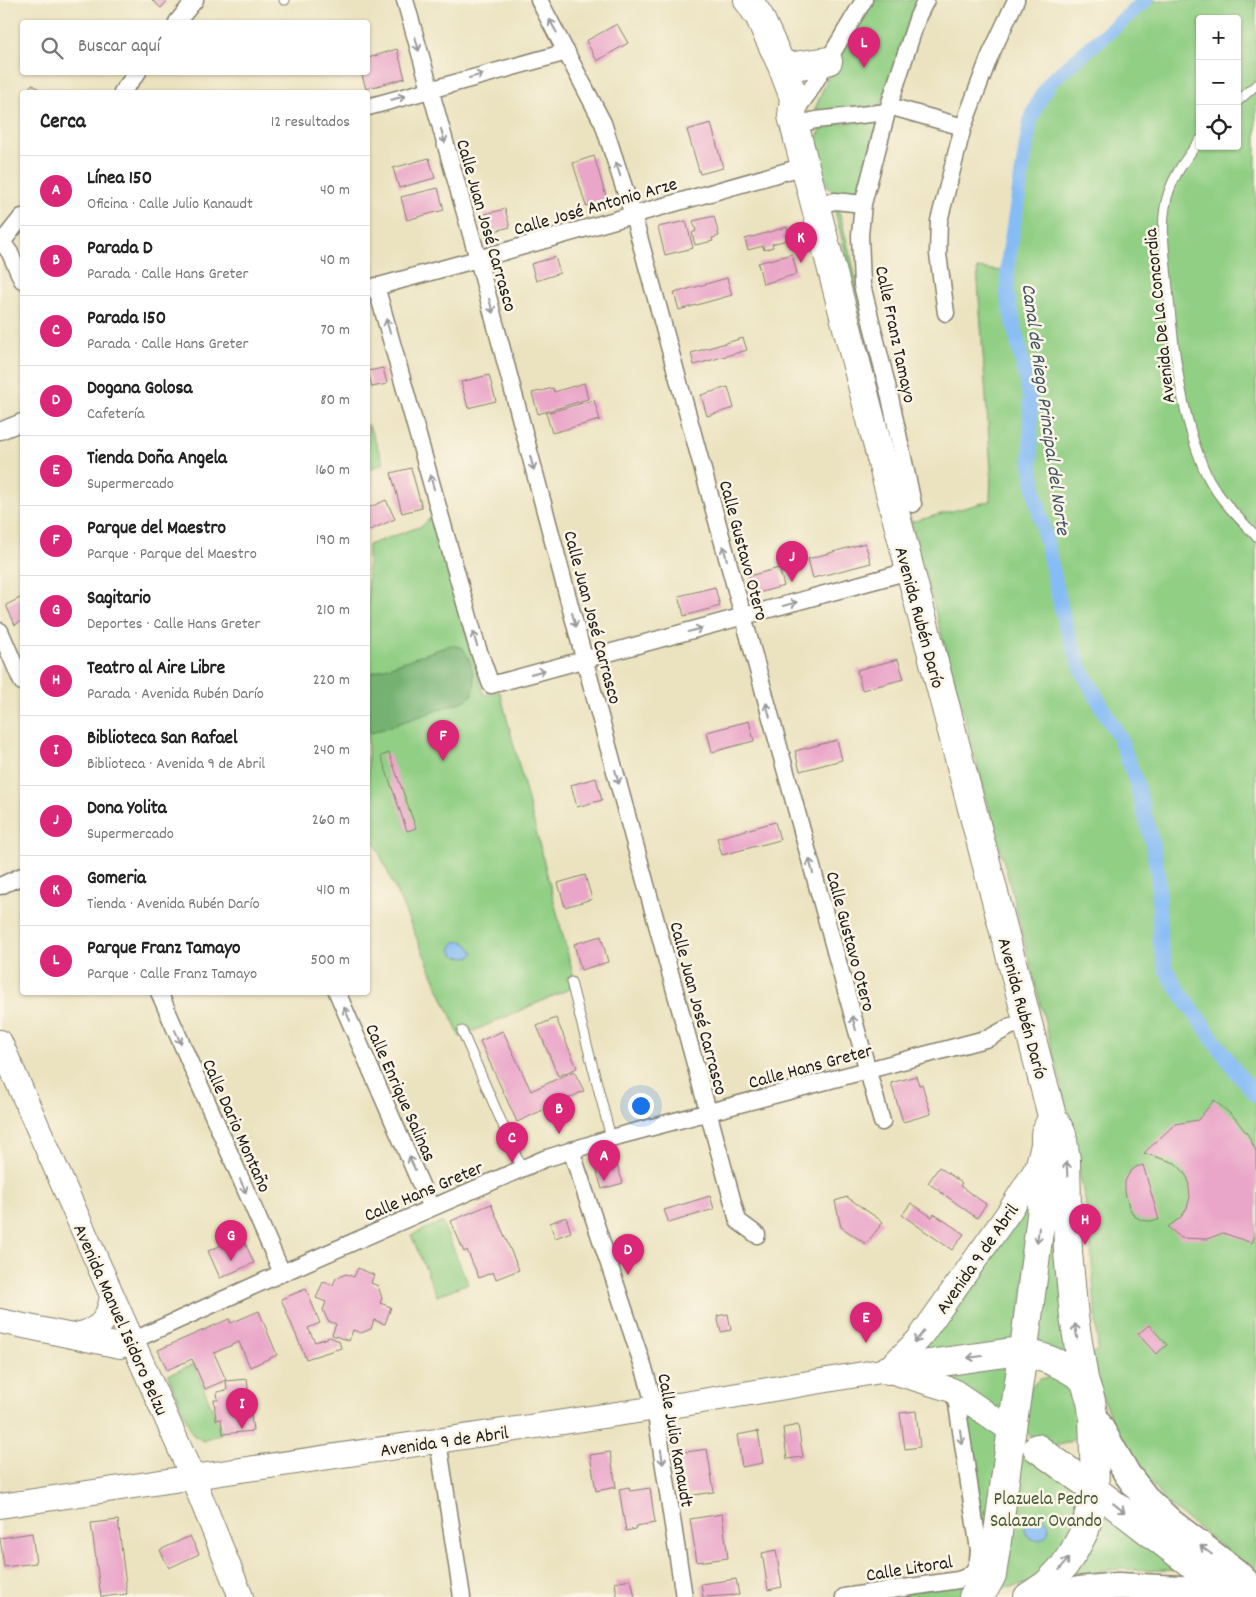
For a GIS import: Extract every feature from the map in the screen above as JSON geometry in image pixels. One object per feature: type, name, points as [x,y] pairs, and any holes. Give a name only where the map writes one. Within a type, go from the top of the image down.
[{"type":"highway","name":"Avenida Rubén Darío","points":[[729,0],[743,22],[778,104],[793,121]]},
{"type":"highway","name":"Avenida Rubén Darío","points":[[748,0],[759,16],[782,66],[794,98],[793,121],[1028,1023],[1049,1125],[1046,1176],[1023,1353]]},
{"type":"highway","points":[[782,66],[828,61]]},
{"type":"highway","name":"Avenida Rubén Darío","points":[[1049,1125],[1062,1134],[1066,1160],[1068,1252],[1074,1317],[1084,1379]]},
{"type":"highway","points":[[886,1370],[1012,1352],[1039,1357],[1069,1369],[1084,1379],[1091,1401],[1095,1490],[1085,1530],[1064,1566],[1047,1584],[1028,1597]]},
{"type":"highway","points":[[973,1597],[985,1588],[992,1575],[1023,1353]]},
{"type":"highway","points":[[1037,1448],[1051,1452],[1076,1446],[1086,1438],[1092,1422]]},
{"type":"highway","points":[[1012,1431],[1095,1490],[1194,1566],[1216,1579],[1256,1593]]},
{"type":"main road","name":"Avenida Manuel Isidoro Belzu","points":[[0,1042],[192,1476],[241,1597]]},
{"type":"main road","name":"Avenida 9 de Abril","points":[[886,1370],[918,1340],[1009,1212],[1037,1168],[1049,1125]]},
{"type":"main road","points":[[71,1336],[98,1328],[106,1318],[112,1298]]},
{"type":"main road","points":[[0,1322],[120,1346],[132,1341]]},
{"type":"main road","name":"Avenida 9 de Abril","points":[[0,1506],[655,1408],[886,1370],[914,1379],[936,1383],[952,1390],[1012,1431]]},
{"type":"main road","points":[[1092,1422],[1127,1474],[1148,1501],[1172,1523],[1236,1572],[1256,1593]]},
{"type":"main road","points":[[1045,1597],[1080,1590],[1118,1586],[1256,1593]]},
{"type":"street","points":[[179,20],[195,0]]},
{"type":"street","name":"Calle Juan José Carrasco","points":[[406,0],[429,89],[478,259],[584,658],[738,1221],[757,1235]]},
{"type":"street","name":"Calle Gustavo Otero","points":[[539,0],[603,123],[633,215],[882,1122]]},
{"type":"street","points":[[793,121],[864,0]]},
{"type":"street","name":"Calle Franz Tamayo","points":[[913,504],[890,397],[862,285],[860,235],[864,204],[888,109],[918,16],[926,0]]},
{"type":"street","points":[[946,313],[938,254],[939,221],[963,127],[989,58],[1016,0]]},
{"type":"street","points":[[370,106],[567,52]]},
{"type":"street","points":[[124,90],[136,75]]},
{"type":"street","points":[[793,121],[816,120],[888,109],[963,127]]},
{"type":"street","name":"Calle José Antonio Arze","points":[[372,287],[478,259],[805,166]]},
{"type":"street","points":[[816,206],[835,201],[864,204]]},
{"type":"street","points":[[2,240],[20,220]]},
{"type":"street","points":[[2,240],[20,234]]},
{"type":"street","points":[[2,240],[20,276]]},
{"type":"street","points":[[372,287],[477,646],[491,685],[584,658],[743,618],[909,571]]},
{"type":"street","points":[[0,431],[20,423]]},
{"type":"street","points":[[0,631],[20,677]]},
{"type":"street","points":[[0,886],[20,877]]},
{"type":"street","name":"Calle Dario Montaño","points":[[160,995],[282,1273]]},
{"type":"street","name":"Calle Enrique Salinas","points":[[338,995],[431,1208]]},
{"type":"street","name":"Calle Hans Greter","points":[[132,1341],[282,1273],[544,1159],[611,1138],[989,1038],[1011,1026],[1028,1023]]},
{"type":"street","name":"Calle Julio Kanaudt","points":[[571,1150],[646,1375],[655,1408],[684,1597]]},
{"type":"street","name":"Calle Litoral","points":[[844,1597],[958,1580],[967,1577],[973,1572],[978,1562],[979,1550],[956,1404],[952,1390]]},
{"type":"street","points":[[438,1441],[462,1597]]},
{"type":"lane","points":[[1241,98],[1256,85]]},
{"type":"lane","name":"Avenida De La Concordia","points":[[1196,146],[1179,170],[1171,186],[1165,207],[1163,232],[1176,360],[1185,414],[1200,459],[1226,504],[1256,536]]},
{"type":"lane","points":[[571,982],[611,1138]]},
{"type":"lane","points":[[462,1031],[522,1169]]},
{"type":"green space","points":[[872,0],[920,0],[881,106],[823,113],[815,109],[837,55]]},
{"type":"green space","points":[[1150,0],[1256,0],[1256,1574],[1166,1503],[1118,1436],[1098,1387],[1091,1353],[1098,1351],[1089,1220],[1061,1084],[1008,877],[911,522],[990,501],[991,470],[977,268],[1011,272],[1035,122],[1044,96],[1070,68],[1131,19]]},
{"type":"green space","points":[[879,120],[860,197],[835,193],[829,188],[821,167],[817,139],[822,128],[824,125]]},
{"type":"green space","points":[[835,211],[839,211],[849,250],[877,366],[911,522]]},
{"type":"green space","points":[[370,429],[384,463],[370,469]]},
{"type":"green space","points":[[432,516],[484,695],[500,692],[576,986],[460,1037],[370,832],[370,544],[422,526]]},
{"type":"green space","points":[[451,645],[463,648],[473,672],[474,685],[471,696],[464,701],[371,733],[370,673]]},
{"type":"green space","points":[[1035,1183],[1017,1345],[908,1360]]},
{"type":"green space","points":[[1053,1183],[1071,1361],[1033,1345]]},
{"type":"green space","points":[[442,1222],[468,1283],[437,1296],[411,1235]]},
{"type":"green space","points":[[1011,1357],[1005,1421],[909,1372]]},
{"type":"green space","points":[[194,1364],[222,1433],[203,1441],[193,1435],[168,1375]]},
{"type":"green space","points":[[1053,1376],[1076,1389],[1082,1429],[1076,1437],[1059,1445],[1041,1443],[1033,1438],[1027,1432],[1024,1423],[1030,1388],[1040,1379]]},
{"type":"green space","points":[[961,1402],[1003,1434],[988,1568],[964,1592],[950,1596],[887,1597],[975,1579]]},
{"type":"green space","name":"Plazuela Pedro Salazar Ovando","points":[[1017,1440],[1089,1493],[1079,1527],[1038,1580],[1014,1587],[994,1589]]},
{"type":"green space","points":[[1099,1502],[1193,1571],[1119,1569],[1063,1577]]},
{"type":"water","points":[[463,941],[474,953],[472,956],[460,957],[452,952],[452,945],[455,942]]},
{"type":"water","points":[[1037,1516],[1045,1520],[1049,1528],[1045,1536],[1037,1540],[1029,1536],[1025,1528],[1029,1520]]},
{"type":"building","points":[[152,0],[168,0],[161,8]]},
{"type":"building","points":[[617,24],[628,43],[597,61],[586,41]]},
{"type":"building","points":[[397,49],[405,78],[366,89],[362,75],[370,75],[370,57]]},
{"type":"building","points":[[32,84],[40,90],[28,90]]},
{"type":"building","points":[[711,123],[723,168],[700,174],[687,130]]},
{"type":"building","points":[[594,156],[607,200],[586,206],[573,163]]},
{"type":"building","points":[[429,158],[435,178],[399,188],[393,168]]},
{"type":"building","points":[[438,188],[444,210],[407,220],[401,197]]},
{"type":"building","points":[[505,209],[510,227],[487,233],[482,215]]},
{"type":"building","points":[[714,216],[719,236],[712,238],[713,241],[695,245],[692,233],[696,231],[693,221]]},
{"type":"building","points":[[686,221],[693,248],[665,255],[658,227]]},
{"type":"building","points":[[787,227],[790,239],[772,244],[773,247],[764,250],[763,246],[748,250],[745,239]]},
{"type":"building","points":[[792,254],[797,274],[763,284],[758,263]]},
{"type":"building","points":[[555,257],[560,273],[536,281],[531,264]]},
{"type":"building","points":[[727,278],[732,295],[679,310],[674,293]]},
{"type":"building","points":[[743,338],[747,350],[694,365],[691,353]]},
{"type":"building","points":[[383,368],[387,384],[372,387],[370,371]]},
{"type":"building","points":[[489,375],[496,401],[468,408],[461,382]]},
{"type":"building","points":[[584,383],[588,399],[538,414],[532,393],[553,388],[554,392]]},
{"type":"building","points":[[728,387],[734,408],[707,416],[701,395]]},
{"type":"building","points":[[594,400],[600,420],[552,433],[546,413]]},
{"type":"building","points":[[411,468],[422,508],[402,513],[391,473]]},
{"type":"building","points":[[386,500],[395,519],[370,530],[370,507]]},
{"type":"building","points":[[865,543],[871,563],[813,578],[808,559]]},
{"type":"building","points":[[779,568],[784,586],[754,594],[749,576]]},
{"type":"building","points":[[715,587],[720,606],[684,616],[679,596]]},
{"type":"building","points":[[20,598],[20,622],[15,625],[6,605]]},
{"type":"building","points":[[898,659],[904,679],[862,690],[857,670]]},
{"type":"building","points":[[749,721],[754,741],[712,752],[707,732]]},
{"type":"building","points":[[837,740],[842,760],[800,771],[795,751]]},
{"type":"building","points":[[389,753],[416,828],[407,831],[381,756]]},
{"type":"building","points":[[596,778],[602,800],[577,807],[571,785]]},
{"type":"building","points":[[775,822],[780,840],[722,855],[717,838]]},
{"type":"building","points":[[585,875],[592,899],[565,907],[558,883]]},
{"type":"building","points":[[601,936],[608,962],[581,970],[574,944]]},
{"type":"building","points":[[556,1018],[577,1068],[558,1076],[537,1026]]},
{"type":"building","points":[[503,1031],[531,1091],[574,1071],[584,1091],[517,1122],[480,1041]]},
{"type":"building","points":[[916,1076],[919,1085],[922,1084],[931,1114],[903,1122],[891,1083]]},
{"type":"building","points":[[1214,1100],[1235,1118],[1248,1135],[1256,1151],[1256,1231],[1252,1243],[1223,1233],[1207,1239],[1181,1238],[1168,1227],[1181,1217],[1187,1208],[1190,1197],[1188,1179],[1175,1163],[1144,1153],[1175,1124],[1198,1120]]},
{"type":"building","points":[[614,1156],[623,1183],[602,1189],[594,1162]]},
{"type":"building","points":[[1143,1165],[1159,1220],[1141,1220],[1134,1216],[1129,1207],[1125,1192],[1125,1181],[1130,1172],[1136,1167]]},
{"type":"building","points":[[939,1167],[962,1183],[960,1186],[986,1204],[977,1218],[928,1183]]},
{"type":"building","points":[[710,1196],[714,1209],[669,1223],[664,1210]]},
{"type":"building","points":[[847,1197],[883,1222],[866,1244],[841,1227],[835,1201]]},
{"type":"building","points":[[911,1203],[932,1217],[934,1214],[964,1234],[952,1250],[902,1215]]},
{"type":"building","points":[[491,1204],[519,1270],[496,1279],[493,1272],[479,1278],[467,1250],[464,1252],[451,1221]]},
{"type":"building","points":[[566,1217],[571,1232],[555,1238],[550,1223]]},
{"type":"building","points":[[242,1236],[254,1263],[220,1278],[208,1251]]},
{"type":"building","points":[[358,1268],[374,1275],[371,1283],[378,1286],[382,1298],[380,1303],[391,1307],[385,1324],[374,1320],[371,1329],[361,1333],[353,1330],[349,1341],[332,1335],[336,1324],[328,1321],[323,1310],[326,1302],[316,1298],[323,1282],[333,1285],[336,1278],[346,1274],[354,1277]]},
{"type":"building","points":[[306,1289],[320,1323],[308,1328],[315,1342],[330,1337],[339,1341],[341,1348],[306,1359],[281,1299]]},
{"type":"building","points":[[259,1311],[277,1355],[250,1367],[239,1342],[214,1353],[226,1380],[205,1389],[192,1359],[167,1370],[158,1350],[229,1319],[231,1323]]},
{"type":"building","points":[[728,1314],[731,1330],[721,1332],[717,1316]]},
{"type":"building","points":[[1149,1325],[1167,1345],[1156,1354],[1138,1334]]},
{"type":"building","points":[[247,1379],[253,1431],[223,1434],[221,1419],[216,1420],[214,1400],[218,1400],[217,1392],[227,1390],[226,1381]]},
{"type":"building","points":[[916,1411],[920,1447],[905,1449],[900,1413]]},
{"type":"building","points":[[798,1425],[803,1457],[787,1459],[783,1428]]},
{"type":"building","points":[[758,1431],[763,1463],[742,1467],[737,1435]]},
{"type":"building","points":[[707,1449],[714,1492],[686,1496],[679,1453]]},
{"type":"building","points":[[610,1452],[616,1487],[596,1491],[590,1455]]},
{"type":"building","points":[[629,1487],[630,1491],[650,1488],[655,1523],[636,1526],[636,1529],[626,1531],[619,1489]]},
{"type":"building","points":[[722,1514],[728,1558],[697,1562],[690,1519]]},
{"type":"building","points":[[118,1520],[127,1594],[101,1597],[91,1523]]},
{"type":"building","points":[[32,1533],[36,1563],[4,1567],[0,1538]]},
{"type":"building","points":[[190,1536],[199,1554],[169,1568],[160,1550]]},
{"type":"building","points":[[776,1550],[782,1587],[768,1590],[762,1553]]},
{"type":"building","points":[[631,1579],[635,1597],[617,1597],[615,1582]]},
{"type":"building","points":[[736,1579],[739,1595],[703,1597],[701,1584]]},
{"type":"waterway","name":"Canal de Riego Principal del Norte","points":[[1146,0],[1052,80],[1039,101],[1030,123],[1008,261],[1007,294],[1030,398],[1031,464],[1036,497],[1065,624],[1083,673],[1120,739],[1136,782],[1152,842],[1158,875],[1160,942],[1166,969],[1175,985],[1237,1073],[1256,1095]]},
{"type":"place","name":"Parque Franz Tamayo","points":[[864,68]]},
{"type":"place","name":"Gomeria","points":[[801,263]]},
{"type":"place","name":"Dona Yolita","points":[[792,582]]},
{"type":"place","name":"Parque del Maestro","points":[[443,761]]},
{"type":"place","name":"Parada D","points":[[559,1134]]},
{"type":"place","name":"Parada 150","points":[[512,1163]]},
{"type":"place","name":"Línea 150","points":[[604,1181]]},
{"type":"place","name":"Teatro al Aire Libre","points":[[1085,1245]]},
{"type":"place","name":"Sagitario","points":[[231,1261]]},
{"type":"place","name":"Dogana Golosa","points":[[628,1275]]},
{"type":"place","name":"Tienda Doña Angela","points":[[866,1343]]},
{"type":"place","name":"Biblioteca San Rafael","points":[[242,1429]]}]
